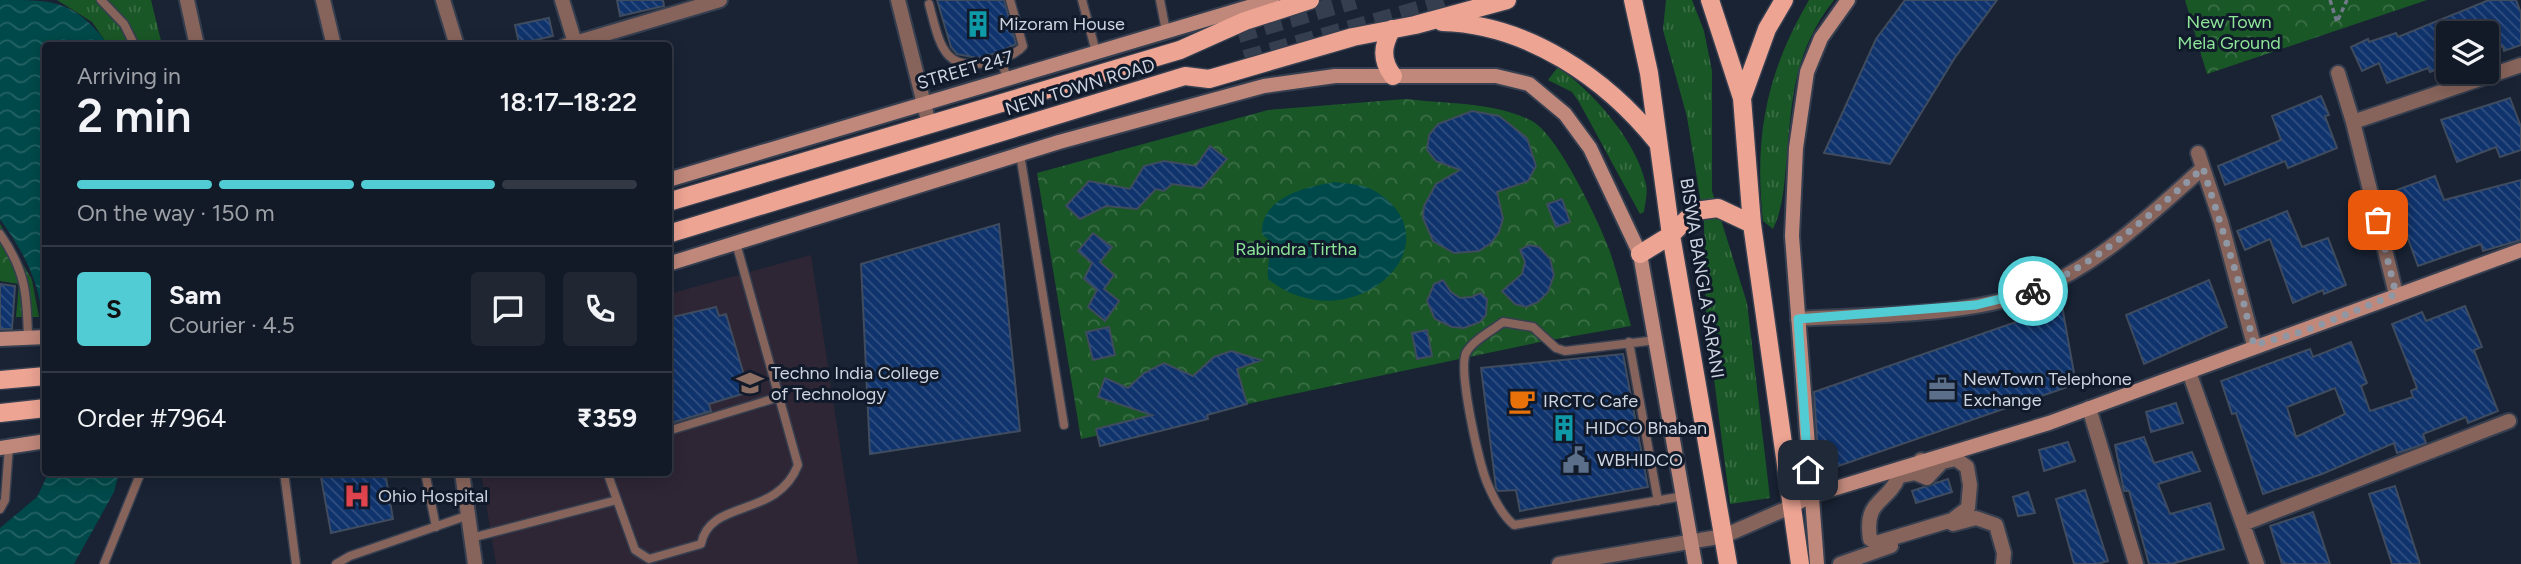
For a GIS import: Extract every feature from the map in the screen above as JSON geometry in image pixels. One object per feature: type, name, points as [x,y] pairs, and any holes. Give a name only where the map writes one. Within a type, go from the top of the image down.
[{"type":"main road","points":[[1180,50],[1245,21],[1310,0]]},
{"type":"main road","name":"NEW TOWN ROAD","points":[[672,233],[1185,76],[1209,79],[1353,37],[1415,25],[1507,0]]},
{"type":"main road","name":"BISWA BANGLA SARANI","points":[[1633,0],[1660,145],[1671,235],[1728,564]]},
{"type":"main road","points":[[1710,0],[1742,98],[1752,224],[1800,564]]},
{"type":"main road","points":[[1742,98],[1767,29],[1784,0]]},
{"type":"main road","points":[[1415,25],[1444,22],[1472,26],[1500,33],[1553,54],[1601,84],[1660,145]]},
{"type":"main road","points":[[1392,29],[1385,43],[1383,56],[1393,76]]},
{"type":"main road","points":[[672,201],[1238,34]]},
{"type":"main road","points":[[1185,76],[1245,59]]},
{"type":"main road","points":[[1640,254],[1671,235],[1695,211],[1718,208],[1752,224]]},
{"type":"main road","points":[[0,380],[42,376]]},
{"type":"main road","points":[[0,413],[42,408]]},
{"type":"street","points":[[187,0],[196,42]]},
{"type":"street","points":[[323,0],[333,42]]},
{"type":"street","points":[[443,0],[456,42]]},
{"type":"street","points":[[562,0],[570,42]]},
{"type":"street","points":[[576,42],[676,6],[720,0]]},
{"type":"street","points":[[898,0],[929,124]]},
{"type":"street","name":"STREET 247","points":[[672,179],[1272,0]]},
{"type":"street","points":[[1817,564],[1792,236],[1796,148],[1807,72],[1821,38],[1848,0]]},
{"type":"street","points":[[2353,122],[2521,65]]},
{"type":"street","points":[[2338,73],[2396,294]]},
{"type":"street","points":[[672,263],[1020,154],[1264,86],[1335,76],[1496,76],[1529,84],[1565,114],[1590,148],[1640,254],[1695,564]]},
{"type":"street","points":[[2197,153],[2237,276],[2254,345]]},
{"type":"street","points":[[1798,319],[1976,305],[2035,291],[2074,271],[2137,227],[2203,168]]},
{"type":"street","points":[[1559,564],[1724,536],[1790,507],[1810,495],[2089,408],[2254,345],[2305,331],[2396,294],[2521,250]]},
{"type":"street","points":[[0,339],[42,337]]},
{"type":"street","points":[[2189,372],[2256,562],[2240,564]]},
{"type":"street","points":[[2089,408],[2136,564]]},
{"type":"street","points":[[2243,524],[2509,421]]},
{"type":"street","points":[[4,447],[42,441]]},
{"type":"street","points":[[1956,459],[1967,467],[1970,485],[1968,508],[1952,520],[1876,543],[1870,539],[1867,522],[1872,507],[1894,488],[1899,476],[1915,473],[1927,478],[1942,462],[1956,459]]},
{"type":"street","points":[[1921,460],[1927,478]]},
{"type":"street","points":[[463,476],[475,564]]},
{"type":"street","points":[[1840,564],[1874,558],[1976,517],[1996,525],[2004,552],[2003,564]]},
{"type":"lane","points":[[101,0],[124,24],[133,42]]},
{"type":"lane","points":[[929,4],[945,54],[958,64],[977,65],[1002,59],[1023,46],[1010,0]]},
{"type":"lane","points":[[1082,0],[1096,52]]},
{"type":"lane","points":[[1160,0],[1166,31]]},
{"type":"lane","points":[[1002,59],[1007,79]]},
{"type":"lane","points":[[1020,154],[1064,425]]},
{"type":"lane","points":[[0,234],[18,264],[26,286],[28,338]]},
{"type":"lane","points":[[608,476],[635,550],[649,559],[701,544],[704,529],[716,519],[774,498],[792,480],[798,465],[736,243]]},
{"type":"lane","points":[[1657,340],[1565,351],[1556,348],[1533,327],[1503,322],[1473,345],[1463,365],[1476,449],[1487,484],[1504,514],[1514,525],[1684,496]]},
{"type":"lane","points":[[1629,342],[1658,501]]},
{"type":"lane","points":[[672,429],[779,397]]},
{"type":"lane","points":[[0,509],[3,500],[4,447]]},
{"type":"lane","points":[[104,564],[139,476]]},
{"type":"lane","points":[[285,476],[296,564]]},
{"type":"lane","points":[[426,476],[436,527]]},
{"type":"lane","points":[[471,538],[617,500]]},
{"type":"lane","points":[[336,564],[350,556],[468,515]]},
{"type":"path","points":[[2330,0],[2337,22],[2347,0]]},
{"type":"shaded area","name":"Techno India College of Technology","points":[[811,255],[858,564],[496,564],[481,476],[672,476],[672,293]]},
{"type":"green space","points":[[57,0],[151,0],[161,42],[106,42],[92,22]]},
{"type":"green space","points":[[1666,0],[1692,0],[1704,31],[1712,71],[1712,191],[1747,303],[1770,498],[1730,504],[1706,316],[1704,222],[1687,117],[1663,30]]},
{"type":"green space","points":[[1809,0],[1834,0],[1803,55],[1791,113],[1783,194],[1773,229],[1763,221],[1760,161],[1762,133],[1773,80],[1782,54]]},
{"type":"green space","name":"New Town Mela Ground","points":[[2185,0],[2427,0],[2207,74]]},
{"type":"green space","points":[[1558,67],[1599,104],[1623,135],[1641,168],[1646,185],[1644,212],[1640,214],[1572,92],[1548,80]]},
{"type":"green space","name":"Rabindra Tirtha","points":[[1406,99],[1502,110],[1532,121],[1542,129],[1565,160],[1604,236],[1631,326],[1540,342],[1081,439],[1037,173],[1268,110]]},
{"type":"green space","points":[[0,224],[32,280],[39,317],[16,317],[19,284],[0,281]]},
{"type":"water","points":[[0,0],[50,2],[85,19],[106,42],[42,42],[42,318],[38,291],[28,266],[0,219]]},
{"type":"water","points":[[1336,182],[1369,188],[1398,212],[1406,235],[1401,259],[1385,279],[1361,294],[1332,301],[1300,297],[1268,279],[1269,240],[1262,234],[1263,221],[1277,202],[1288,196],[1300,190]]},
{"type":"water","points":[[47,476],[118,476],[114,492],[74,564],[0,564],[0,528],[37,497]]},
{"type":"building","points":[[617,0],[663,0],[664,6],[620,16]]},
{"type":"building","name":"Mizoram House","points":[[937,0],[1004,0],[1016,44],[1000,52],[977,58],[957,54],[951,47]]},
{"type":"building","points":[[1905,0],[1997,0],[1954,59],[1890,164],[1824,153],[1876,39]]},
{"type":"building","points":[[2489,0],[2516,0],[2521,13],[2521,45],[2504,51],[2503,46],[2499,48],[2499,21],[2437,21]]},
{"type":"building","points":[[549,18],[553,36],[519,42],[515,25]]},
{"type":"building","points":[[2436,22],[2436,70],[2430,72],[2428,68],[2387,83],[2379,63],[2362,71],[2351,47],[2368,39],[2369,42],[2396,33],[2398,37]]},
{"type":"building","points":[[2321,96],[2337,148],[2288,168],[2285,161],[2225,185],[2218,166],[2281,140],[2272,116]]},
{"type":"building","points":[[2510,98],[2521,127],[2521,150],[2500,157],[2496,147],[2457,162],[2441,120]]},
{"type":"building","points":[[1472,111],[1499,116],[1527,138],[1536,166],[1528,181],[1497,192],[1503,219],[1499,232],[1491,243],[1479,251],[1454,253],[1433,241],[1423,218],[1424,206],[1436,184],[1460,170],[1436,161],[1427,150],[1429,135],[1438,124]]},
{"type":"building","points":[[1210,146],[1227,159],[1202,188],[1172,184],[1164,191],[1156,189],[1137,209],[1106,206],[1080,219],[1066,206],[1089,181],[1130,189],[1144,166],[1164,161],[1196,166]]},
{"type":"building","points":[[2435,176],[2444,200],[2521,180],[2521,240],[2483,251],[2481,244],[2418,266],[2391,192]]},
{"type":"building","points":[[1562,199],[1570,222],[1556,227],[1547,204]]},
{"type":"building","points":[[2287,211],[2302,247],[2328,238],[2346,285],[2324,294],[2323,290],[2293,303],[2270,239],[2245,250],[2237,231]]},
{"type":"building","points":[[999,224],[1020,431],[870,454],[861,264]]},
{"type":"building","points":[[1093,233],[1112,247],[1100,262],[1114,275],[1104,289],[1119,301],[1105,321],[1088,307],[1097,290],[1084,279],[1092,263],[1078,251]]},
{"type":"building","points":[[1529,245],[1539,247],[1550,259],[1554,275],[1548,292],[1538,302],[1526,307],[1515,304],[1502,291],[1522,274],[1525,262],[1520,250]]},
{"type":"building","points":[[1443,280],[1451,292],[1460,298],[1481,293],[1487,299],[1486,315],[1480,322],[1464,328],[1452,327],[1435,319],[1427,301],[1434,284]]},
{"type":"building","points":[[2209,280],[2227,327],[2144,364],[2126,315]]},
{"type":"building","points":[[0,284],[15,286],[12,329],[0,329]]},
{"type":"building","name":"NewTown Telephone Exchange","points":[[2062,306],[2076,384],[1824,471],[1817,439],[1814,392]]},
{"type":"building","points":[[2465,306],[2482,347],[2474,350],[2498,411],[2468,423],[2466,417],[2423,434],[2426,443],[2419,446],[2397,453],[2394,443],[2322,474],[2263,494],[2236,413],[2232,414],[2221,381],[2310,349],[2313,357],[2351,342],[2367,383],[2361,386],[2370,411],[2413,397],[2411,391],[2417,388],[2392,324],[2422,312],[2426,321]],"holes":[[[2335,388],[2345,414],[2296,437],[2287,407]]]},
{"type":"building","name":"Techno India College of Technology","points":[[716,307],[719,316],[726,314],[749,392],[709,404],[711,411],[672,423],[672,317]]},
{"type":"building","points":[[1109,327],[1115,355],[1093,360],[1086,332]]},
{"type":"building","points":[[1427,330],[1432,356],[1417,359],[1412,333]]},
{"type":"building","points":[[1231,351],[1261,360],[1237,369],[1247,404],[1207,415],[1208,419],[1100,446],[1096,429],[1152,415],[1098,397],[1105,378],[1128,388],[1144,373],[1164,363],[1193,376],[1214,357]]},
{"type":"building","name":"HIDCO Bhaban","points":[[1623,354],[1648,487],[1520,511],[1516,490],[1498,491],[1496,488],[1481,368]]},
{"type":"building","points":[[2176,403],[2183,423],[2151,432],[2146,412]]},
{"type":"building","points":[[2144,437],[2154,463],[2192,452],[2200,471],[2158,484],[2170,514],[2210,503],[2224,549],[2171,564],[2149,564],[2129,491],[2124,491],[2115,445]]},
{"type":"building","points":[[2068,442],[2075,461],[2044,471],[2039,450]]},
{"type":"building","name":"Ohio Hospital","points":[[321,476],[386,476],[393,519],[331,533]]},
{"type":"building","points":[[1948,479],[1952,492],[1916,503],[1912,491]]},
{"type":"building","points":[[2395,486],[2420,564],[2392,564],[2369,494]]},
{"type":"building","points":[[2085,490],[2108,561],[2097,564],[2074,564],[2056,499]]},
{"type":"building","points":[[2028,492],[2035,513],[2018,516],[2013,497]]},
{"type":"building","points":[[2313,512],[2330,564],[2282,564],[2270,526]]},
{"type":"tunnel","points":[[1238,34],[1355,0]]},
{"type":"tunnel","points":[[1245,59],[1453,0]]},
{"type":"way so far","points":[[2033,291],[2074,271],[2108,248],[2137,227],[2203,168],[2237,276],[2254,345],[2305,331],[2396,294],[2378,220]]},
{"type":"place","name":"Mizoram House","points":[[978,24]]},
{"type":"place","name":"Techno India College of Technology","points":[[750,383]]},
{"type":"place","name":"NewTown Telephone Exchange","points":[[1942,389]]},
{"type":"place","name":"IRCTC Cafe","points":[[1522,401]]},
{"type":"place","name":"HIDCO Bhaban","points":[[1564,428]]},
{"type":"place","name":"WBHIDCO","points":[[1576,460]]},
{"type":"place","name":"Ohio Hospital","points":[[357,496]]},
{"type":"route","points":[[1808,470],[1798,319],[1976,305],[2033,291]]}]
